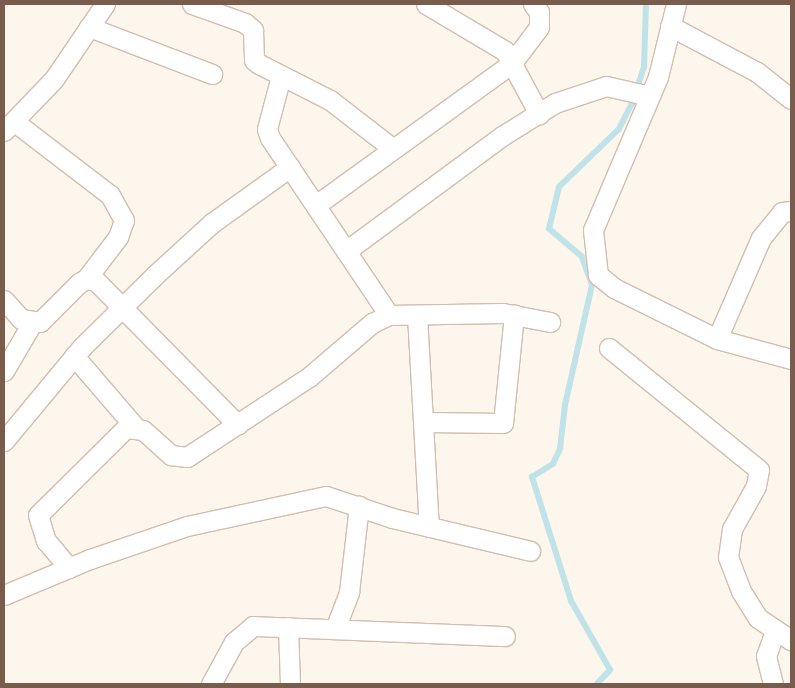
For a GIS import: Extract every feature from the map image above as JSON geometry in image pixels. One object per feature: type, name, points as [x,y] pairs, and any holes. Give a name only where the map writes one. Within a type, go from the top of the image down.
[{"type":"street","points":[[4,371],[32,323],[48,316],[86,279],[118,237],[124,220],[110,195],[10,127],[54,79],[105,4]]},
{"type":"street","points":[[192,4],[245,23],[253,30],[254,60],[281,76],[330,100],[392,148]]},
{"type":"street","points":[[426,4],[495,44],[512,63],[539,114]]},
{"type":"street","points":[[316,205],[392,148],[512,63],[539,27],[539,12],[533,4]]},
{"type":"street","points":[[676,4],[646,94],[631,148],[598,215],[594,230],[598,276],[614,288],[717,339],[791,359]]},
{"type":"street","points":[[670,26],[757,72],[791,99]]},
{"type":"street","points":[[89,27],[212,74]]},
{"type":"street","points":[[281,76],[267,129],[290,167],[389,315]]},
{"type":"street","points":[[346,251],[539,114],[594,89],[618,86],[646,94]]},
{"type":"street","points":[[4,441],[74,356],[123,305],[212,223],[290,167]]},
{"type":"street","points":[[717,339],[761,238],[782,212],[791,211]]},
{"type":"street","points":[[86,279],[96,281],[123,305],[238,425]]},
{"type":"street","points":[[4,300],[17,316],[32,323]]},
{"type":"street","points":[[74,356],[135,427],[180,458],[238,425],[309,377],[372,323],[389,315],[514,315],[550,322]]},
{"type":"street","points":[[417,315],[426,422],[430,527]]},
{"type":"street","points":[[426,422],[503,423],[514,315]]},
{"type":"street","points":[[609,348],[758,470],[756,486],[732,529],[728,557],[741,591],[758,618],[783,636],[766,656],[773,684]]},
{"type":"street","points":[[69,568],[46,541],[38,516],[117,434],[135,427]]},
{"type":"street","points":[[4,596],[69,568],[187,526],[307,498],[326,496],[430,527],[530,551]]},
{"type":"street","points":[[335,629],[349,592],[359,506]]},
{"type":"street","points":[[211,684],[241,632],[252,626],[505,636]]},
{"type":"street","points":[[288,627],[290,684]]},
{"type":"waterway","points":[[597,684],[610,670],[571,601],[532,477],[553,464],[560,449],[565,405],[592,285],[582,257],[549,229],[559,187],[619,129],[632,104],[644,67],[646,4]]}]
